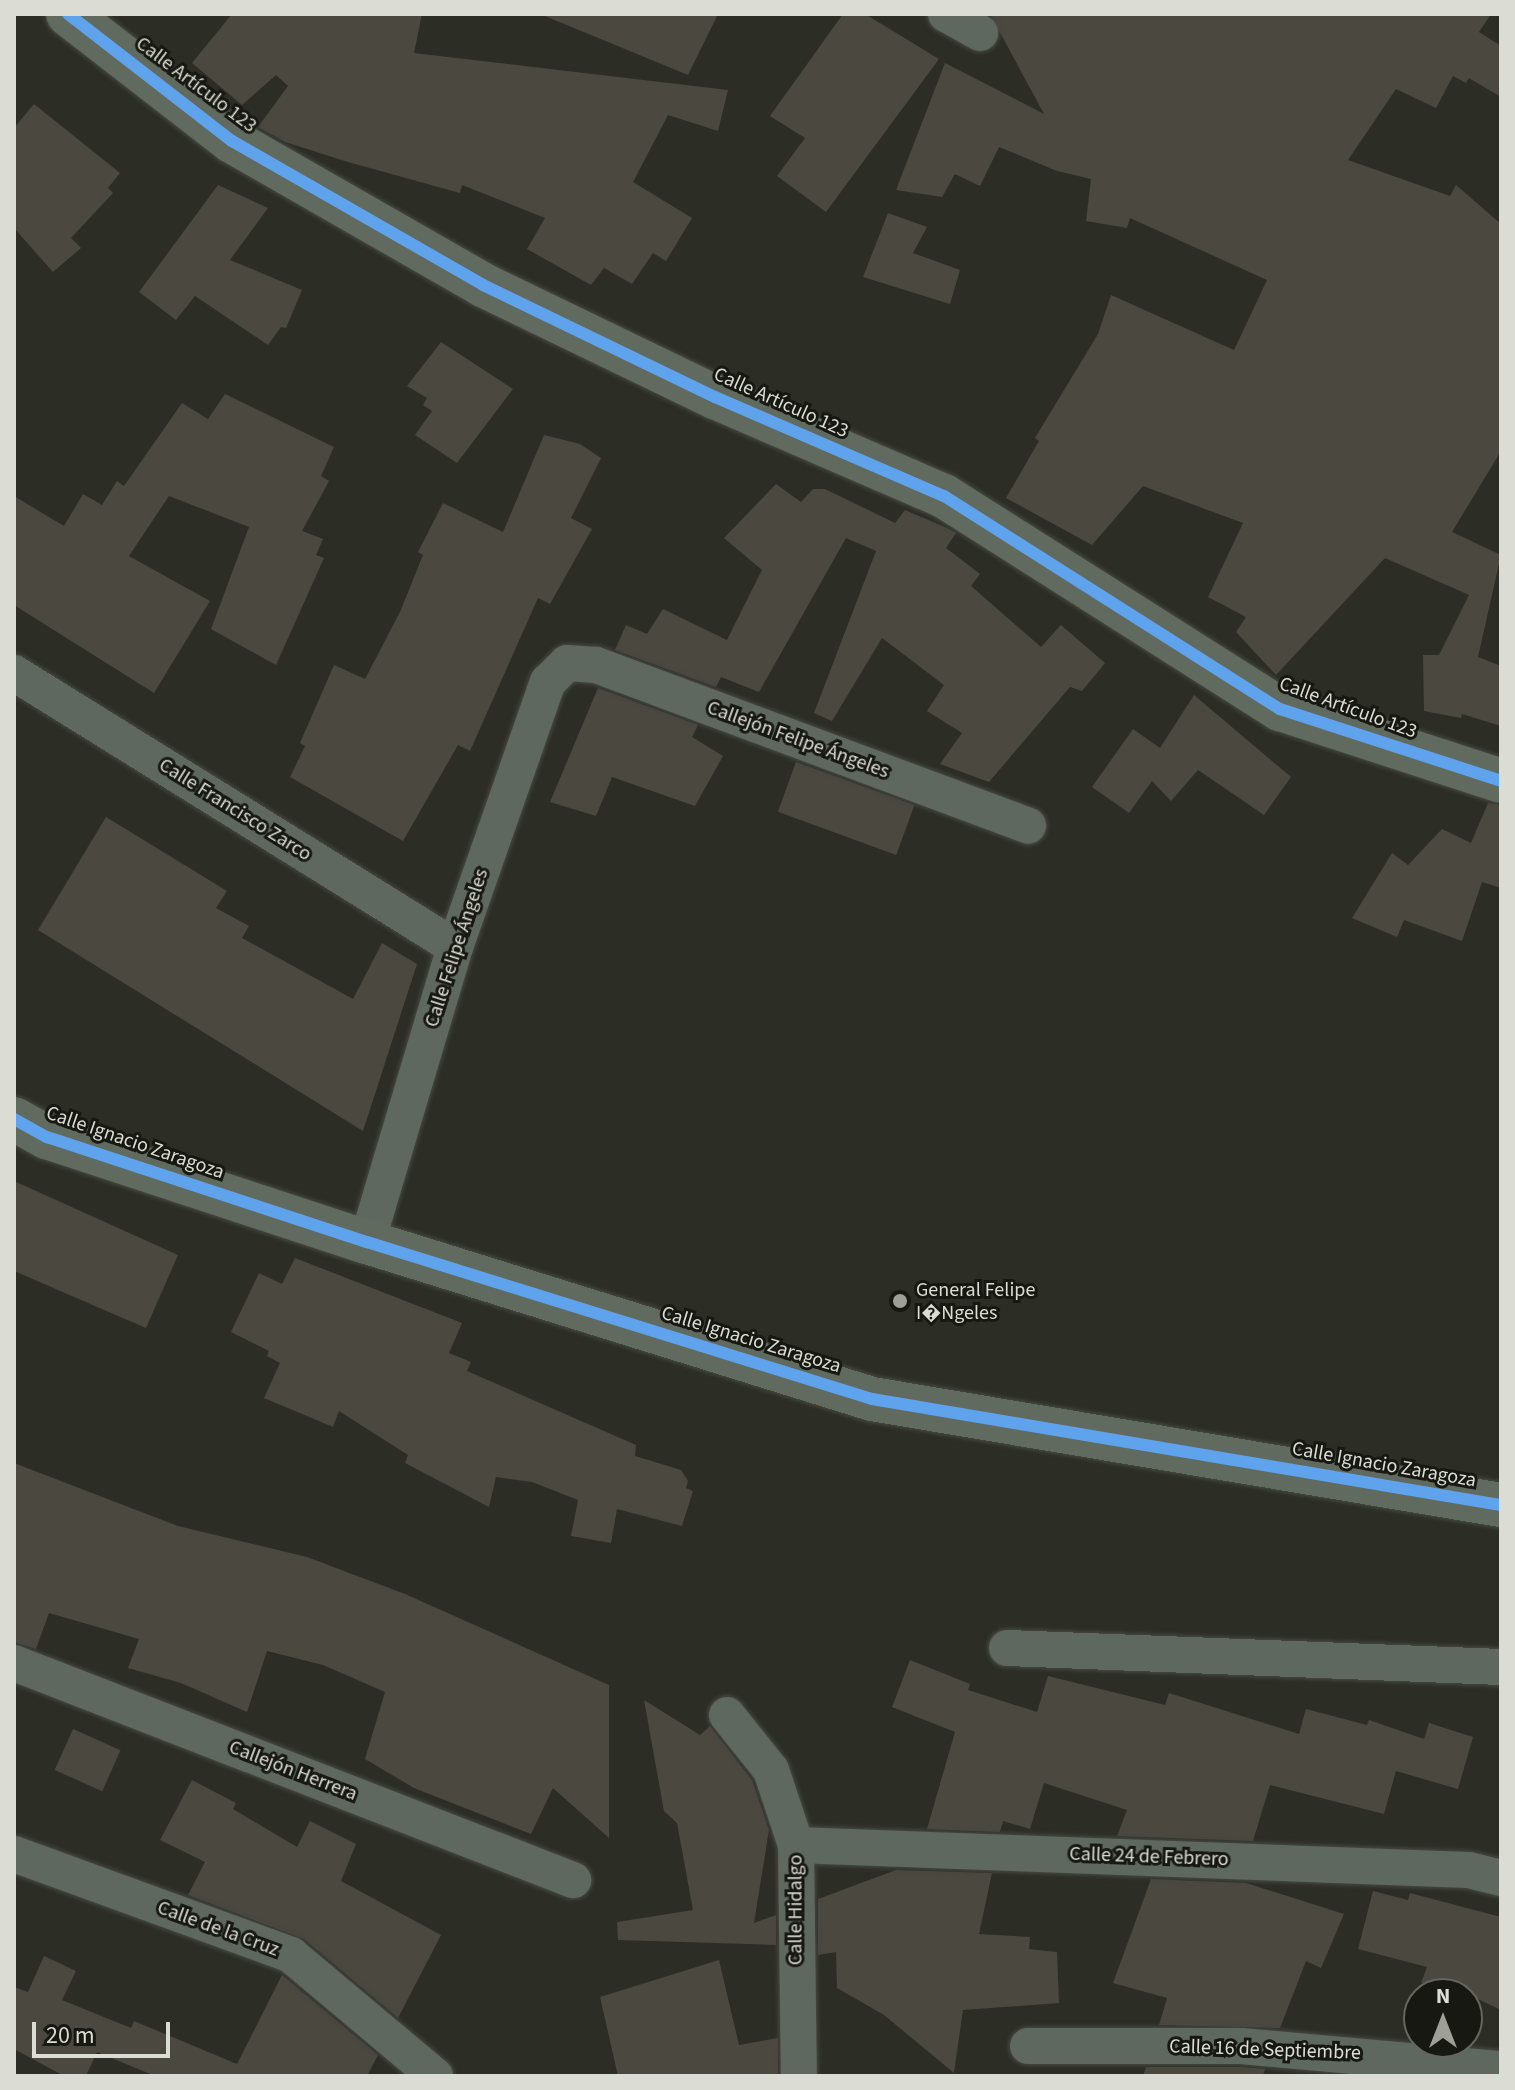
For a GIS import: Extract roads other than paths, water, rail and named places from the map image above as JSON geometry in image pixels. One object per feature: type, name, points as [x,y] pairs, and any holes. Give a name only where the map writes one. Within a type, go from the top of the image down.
[{"type":"street","name":"Calle Artículo 123","points":[[68,14],[232,141],[483,285],[715,397],[944,496],[1280,709],[1501,781]]},
{"type":"street","points":[[946,14],[980,33]]},
{"type":"street","name":"Callejón Felipe Ángeles","points":[[567,663],[596,665],[1028,826]]},
{"type":"street","name":"Calle Felipe Ángeles","points":[[367,1242],[455,947],[548,682],[567,663]]},
{"type":"street","name":"Calle Francisco Zarco","points":[[14,673],[455,947]]},
{"type":"street","name":"Calle Ignacio Zaragoza","points":[[14,1119],[47,1137],[367,1242],[872,1399],[1501,1505]]},
{"type":"street","points":[[1007,1648],[1501,1667]]},
{"type":"street","name":"Callejón Herrera","points":[[14,1663],[573,1880]]},
{"type":"street","name":"Calle Hidalgo","points":[[727,1715],[771,1770],[796,1845],[799,2076]]},
{"type":"street","name":"Calle 24 de Febrero","points":[[796,1845],[1469,1870],[1501,1878]]},
{"type":"street","name":"Calle de la Cruz","points":[[14,1854],[291,1955],[435,2076]]},
{"type":"street","name":"Calle 16 de Septiembre","points":[[1028,2046],[1241,2046],[1501,2069]]},
{"type":"place","name":"General Felipe I�Ngeles","points":[[900,1301]]}]
